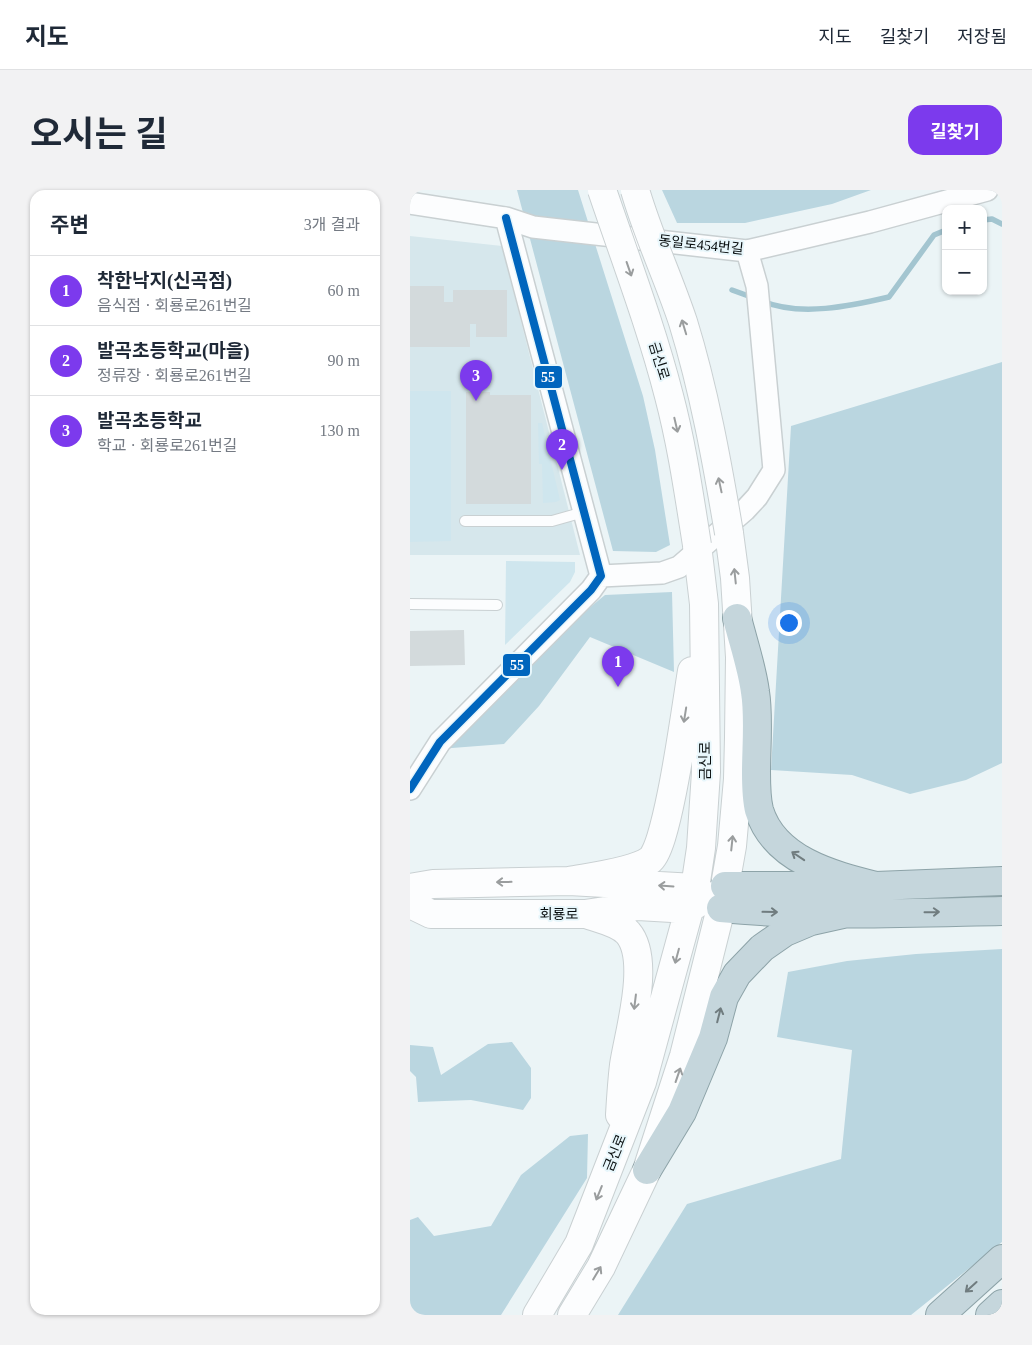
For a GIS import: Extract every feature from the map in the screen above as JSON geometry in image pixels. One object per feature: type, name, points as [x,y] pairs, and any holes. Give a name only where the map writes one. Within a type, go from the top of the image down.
[{"type":"highway","points":[[738,618],[755,693],[757,801],[766,824],[779,841],[804,861],[836,876],[876,886]]},
{"type":"highway","points":[[707,897],[876,886],[1002,881]]},
{"type":"highway","points":[[707,897],[758,912],[1002,911]]},
{"type":"highway","points":[[647,1170],[682,1112],[713,1038],[724,997],[737,974],[762,948],[785,932],[811,921],[847,913]]},
{"type":"highway","points":[[940,1315],[1002,1259]]},
{"type":"highway","points":[[990,1315],[1002,1304]]},
{"type":"street","name":"금신로","points":[[572,1315],[602,1266],[647,1170],[684,1056],[707,897],[701,848],[706,772],[704,604],[697,545],[684,458],[669,394],[602,190]]},
{"type":"street","name":"금신로","points":[[537,1315],[579,1244],[642,1082],[707,897],[732,846],[738,779],[740,657],[735,578],[729,533],[700,385],[682,321],[635,190]]},
{"type":"street","name":"동일로454번길","points":[[410,203],[506,218],[533,227],[747,251],[870,222],[981,191]]},
{"type":"street","points":[[506,218],[602,576]]},
{"type":"street","points":[[410,789],[440,742],[591,590],[602,576],[662,573],[679,567],[745,510],[757,497],[774,470],[757,286],[747,251]]},
{"type":"street","points":[[569,881],[631,868],[651,860],[657,852],[669,809],[693,662],[697,604],[697,545]]},
{"type":"street","points":[[410,888],[433,884],[569,881],[707,897]]},
{"type":"street","name":"회룡로","points":[[410,904],[431,914],[584,914],[707,897]]},
{"type":"street","points":[[584,914],[616,925],[626,932],[635,947],[638,965],[634,1016],[624,1065],[617,1148]]},
{"type":"lane","points":[[465,521],[552,521],[584,512]]},
{"type":"lane","points":[[410,604],[497,605]]},
{"type":"shaded area","points":[[517,190],[578,190],[643,396],[655,450],[670,545],[656,552],[613,551]]},
{"type":"shaded area","points":[[662,190],[871,190],[832,204],[745,223],[677,223]]},
{"type":"shaded area","points":[[410,236],[502,246],[580,555],[410,555]]},
{"type":"shaded area","points":[[1002,362],[1002,763],[966,780],[910,794],[852,775],[771,770],[791,426]]},
{"type":"shaded area","points":[[410,391],[451,391],[451,541],[410,542]]},
{"type":"shaded area","points":[[538,423],[542,423],[560,500],[556,502],[543,503],[542,464],[539,464]]},
{"type":"shaded area","points":[[506,561],[575,562],[575,572],[570,582],[505,645]]},
{"type":"shaded area","points":[[672,592],[674,672],[590,637],[539,706],[504,744],[439,749],[566,627],[605,595]]},
{"type":"shaded area","points":[[1002,949],[1002,1242],[911,1315],[618,1315],[687,1204],[841,1159],[852,1050],[777,1037],[788,972],[847,961],[916,954]]},
{"type":"shaded area","points":[[512,1042],[531,1068],[531,1098],[523,1110],[471,1100],[418,1102],[416,1077],[410,1071],[410,1045],[433,1047],[441,1075],[488,1044]]},
{"type":"shaded area","points":[[588,1134],[587,1178],[501,1315],[410,1315],[410,1220],[418,1217],[434,1236],[491,1226],[521,1175],[570,1136]]},
{"type":"building","points":[[410,286],[444,286],[444,302],[453,302],[453,290],[507,290],[507,337],[476,337],[476,324],[470,324],[470,347],[410,347]]},
{"type":"building","points":[[466,392],[490,392],[490,395],[531,395],[531,504],[466,504]]},
{"type":"building","points":[[464,630],[465,665],[410,666],[410,631]]},
{"type":"waterway","points":[[987,220],[992,219],[1002,224]]},
{"type":"waterway","points":[[762,301],[777,306],[809,309],[858,304],[889,297],[934,235],[942,232]]},
{"type":"waterway","points":[[732,290],[754,298]]},
{"type":"transit line","name":"55","points":[[410,789],[440,742],[591,590],[601,576],[506,218]]},
{"type":"place","name":"발곡초등학교","points":[[476,401]]},
{"type":"place","name":"발곡초등학교(마을)","points":[[562,470]]},
{"type":"place","name":"착한낙지(신곡점)","points":[[618,687]]}]
